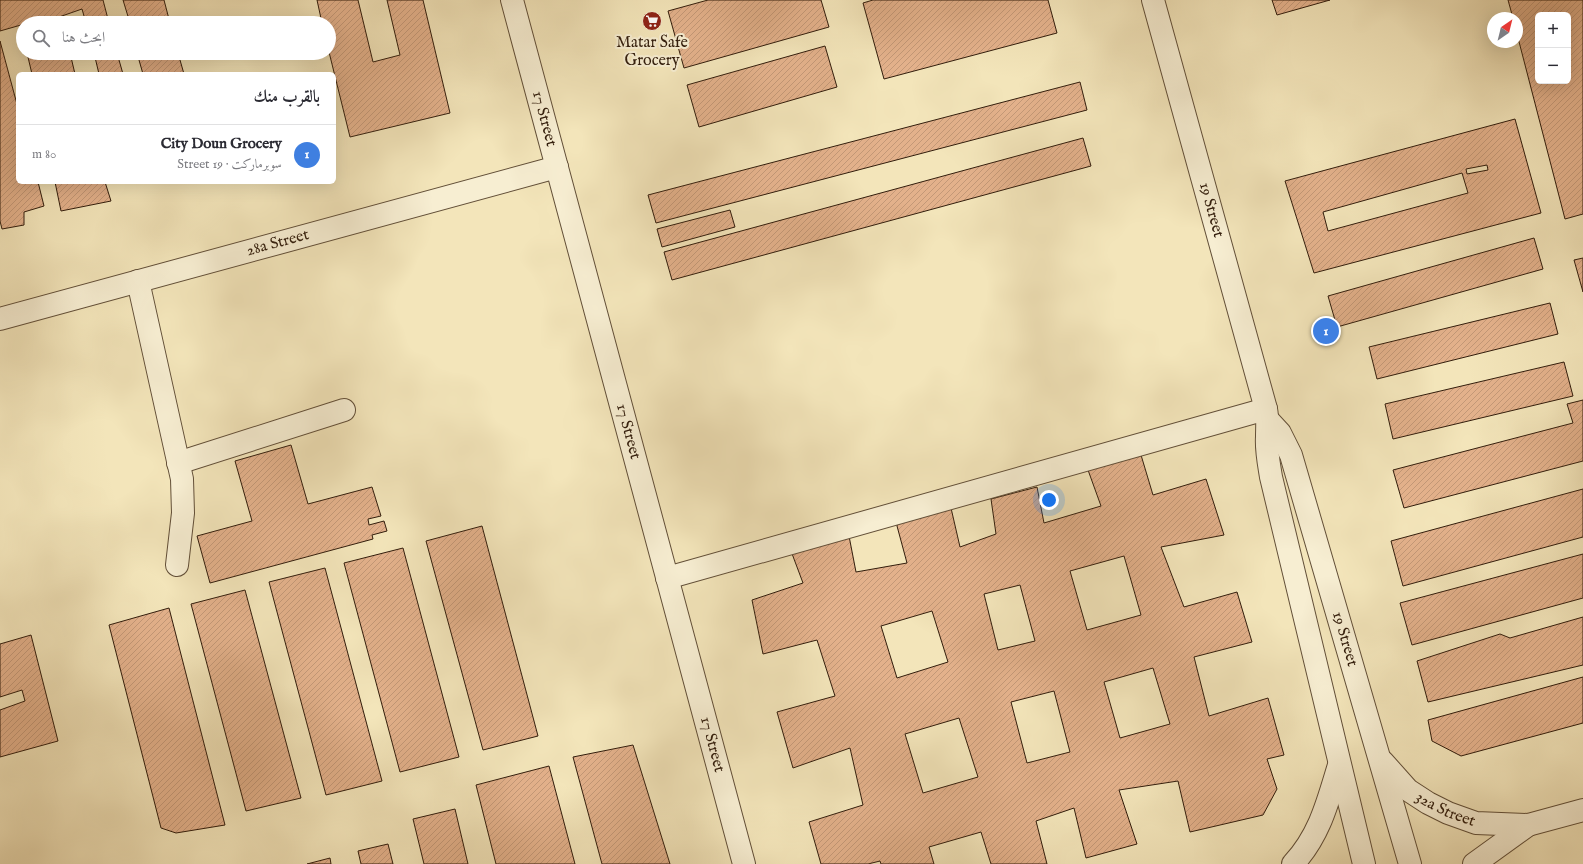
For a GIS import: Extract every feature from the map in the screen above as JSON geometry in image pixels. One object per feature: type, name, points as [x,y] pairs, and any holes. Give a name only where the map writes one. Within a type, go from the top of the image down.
[{"type":"street","name":"17 Street","points":[[512,0],[744,864]]},
{"type":"street","name":"19 Street","points":[[1153,0],[1267,414],[1267,437],[1271,478],[1364,864]]},
{"type":"street","name":"28a Street","points":[[0,319],[556,167]]},
{"type":"street","points":[[138,281],[178,463],[183,494],[183,513],[177,565]]},
{"type":"street","points":[[178,463],[344,410]]},
{"type":"street","name":"19 Street","points":[[1267,414],[1280,433],[1291,455],[1410,864]]},
{"type":"street","points":[[667,578],[1267,414]]},
{"type":"street","name":"32a Street","points":[[1379,758],[1408,790],[1428,803],[1448,813],[1476,823],[1528,825],[1583,810]]},
{"type":"street","points":[[1293,864],[1302,855],[1315,836],[1324,815],[1339,763]]},
{"type":"street","name":"32a Street","points":[[1474,864],[1528,825]]},
{"type":"building","points":[[0,0],[103,0],[107,16],[84,16],[82,9],[62,16],[16,16],[16,26],[0,31]]},
{"type":"building","points":[[123,0],[164,0],[168,16],[128,16]]},
{"type":"building","points":[[317,0],[358,0],[373,62],[400,55],[387,0],[423,0],[450,113],[350,137],[336,80],[336,72],[334,72],[331,60],[336,60],[336,16],[320,16]]},
{"type":"building","points":[[708,0],[821,0],[829,27],[684,68],[668,11]]},
{"type":"building","points":[[873,0],[1048,0],[1057,33],[884,79],[863,3]]},
{"type":"building","points":[[1272,0],[1330,0],[1277,15]]},
{"type":"building","points":[[1508,0],[1583,0],[1583,214],[1565,219],[1521,48],[1523,48],[1523,12],[1511,12]]},
{"type":"building","points":[[0,41],[16,101],[16,184],[38,184],[44,206],[24,212],[24,225],[2,229],[0,221]]},
{"type":"building","points":[[825,46],[837,87],[699,127],[687,85]]},
{"type":"building","points":[[29,60],[72,60],[75,72],[32,72]]},
{"type":"building","points":[[96,60],[119,60],[122,72],[99,72]]},
{"type":"building","points":[[139,60],[180,60],[183,72],[142,72]]},
{"type":"building","points":[[1080,82],[1087,110],[656,223],[648,195]]},
{"type":"building","points":[[1515,119],[1541,213],[1314,273],[1285,181]],"holes":[[[1487,165],[1488,170],[1467,174],[1466,169]],[[1462,173],[1468,193],[1328,231],[1323,212]]]},
{"type":"building","points":[[1083,138],[1091,166],[672,280],[664,252]]},
{"type":"building","points":[[55,184],[106,184],[111,201],[61,211]]},
{"type":"building","points":[[730,210],[735,227],[662,247],[657,229]]},
{"type":"building","points":[[1534,238],[1543,269],[1337,327],[1328,296]]},
{"type":"building","points":[[1583,258],[1583,292],[1574,260]]},
{"type":"building","points":[[1550,303],[1558,334],[1377,379],[1369,347]]},
{"type":"building","points":[[1564,362],[1573,396],[1393,439],[1385,404]]},
{"type":"building","points":[[1583,400],[1583,461],[1404,508],[1393,470],[1573,423],[1567,404]]},
{"type":"building","points":[[291,445],[308,504],[372,487],[381,516],[368,519],[369,525],[384,521],[387,531],[372,535],[373,539],[210,583],[197,536],[252,521],[235,461]]},
{"type":"building","points":[[1141,455],[1153,495],[1206,479],[1224,535],[1161,547],[1184,607],[1237,592],[1252,642],[1194,657],[1209,716],[1268,698],[1284,755],[1267,759],[1277,789],[1263,815],[1190,832],[1178,781],[1119,790],[1137,844],[1086,858],[1074,808],[1036,821],[1047,864],[991,864],[981,832],[929,847],[934,864],[881,864],[880,861],[868,864],[821,864],[809,822],[863,805],[850,748],[793,768],[777,712],[835,696],[817,640],[763,654],[752,600],[803,583],[791,551],[849,536],[856,572],[907,563],[897,526],[898,519],[951,508],[960,547],[996,534],[991,499],[1037,487],[1044,523],[1101,506],[1088,470]],"holes":[[[1124,556],[1141,615],[1087,630],[1070,571]],[[1020,585],[1035,641],[998,650],[984,594]],[[932,611],[948,662],[897,678],[881,626]],[[1153,668],[1170,724],[1120,738],[1104,682]],[[1054,691],[1070,752],[1027,763],[1011,702]],[[959,718],[978,777],[923,793],[905,734]]]},
{"type":"building","points":[[1583,489],[1583,537],[1403,586],[1391,541]]},
{"type":"building","points":[[482,526],[538,736],[483,750],[426,541]]},
{"type":"building","points":[[403,548],[459,757],[400,772],[344,563]]},
{"type":"building","points":[[1583,554],[1583,598],[1412,645],[1400,603]]},
{"type":"building","points":[[325,568],[382,781],[326,795],[269,582]]},
{"type":"building","points":[[245,590],[301,798],[246,811],[191,604]]},
{"type":"building","points":[[169,608],[225,825],[176,833],[161,828],[109,625]]},
{"type":"building","points":[[1583,617],[1583,665],[1428,702],[1417,661],[1500,634],[1510,638]]},
{"type":"building","points":[[31,635],[58,741],[0,757],[0,710],[25,701],[22,690],[0,697],[0,644]]},
{"type":"building","points":[[1583,677],[1583,723],[1461,756],[1432,741],[1428,720]]},
{"type":"building","points":[[633,745],[670,864],[602,864],[573,757]]},
{"type":"building","points":[[549,766],[575,864],[496,864],[476,785]]},
{"type":"building","points":[[455,809],[468,864],[424,864],[413,819]]},
{"type":"building","points":[[388,844],[393,864],[361,864],[358,851]]},
{"type":"building","points":[[330,858],[331,864],[307,864]]},
{"type":"place","name":"Matar Safe Grocery","points":[[652,21]]},
{"type":"place","name":"City Doun Grocery","points":[[1326,331]]}]
